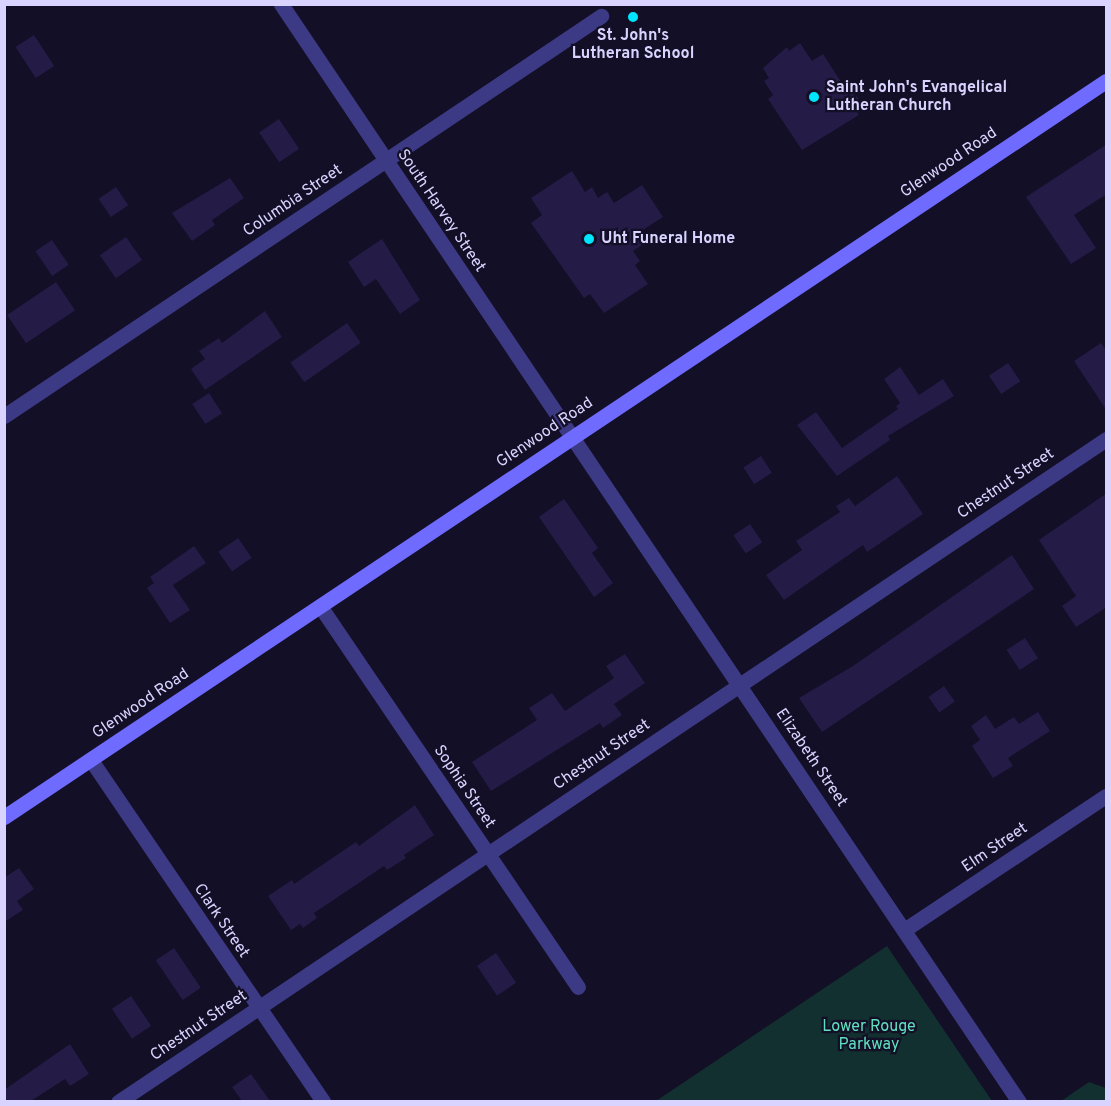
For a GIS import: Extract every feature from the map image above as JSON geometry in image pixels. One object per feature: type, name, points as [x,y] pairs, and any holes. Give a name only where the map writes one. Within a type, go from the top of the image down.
[{"type":"street","name":"South Harvey Street","points":[[281,4],[570,437]]},
{"type":"street","name":"Columbia Street","points":[[4,416],[601,16]]},
{"type":"street","name":"Glenwood Road","points":[[4,818],[570,437],[1107,81]]},
{"type":"street","name":"Elizabeth Street","points":[[570,437],[1019,1101]]},
{"type":"street","name":"Chestnut Street","points":[[118,1101],[1107,439]]},
{"type":"street","name":"Sophia Street","points":[[320,606],[578,987]]},
{"type":"street","name":"Clark Street","points":[[91,760],[323,1101]]},
{"type":"street","name":"Elm Street","points":[[904,930],[1107,796]]},
{"type":"green space","name":"Lower Rouge Parkway","points":[[887,946],[992,1101],[656,1101]]},
{"type":"green space","points":[[1089,1082],[1106,1088],[1106,1101],[1061,1101]]},
{"type":"building","points":[[34,35],[54,66],[36,78],[16,47]]},
{"type":"building","name":"Saint John's Evangelical Lutheran Church","points":[[800,43],[812,61],[823,54],[845,88],[849,85],[864,107],[857,112],[859,115],[802,150],[768,99],[773,95],[764,81],[769,78],[763,68],[787,47],[789,51]]},
{"type":"building","points":[[279,119],[299,149],[279,162],[259,132]]},
{"type":"building","points":[[1107,144],[1107,194],[1074,215],[1096,248],[1071,264],[1026,197]]},
{"type":"building","name":"Uht Funeral Home","points":[[572,171],[585,192],[592,187],[598,198],[607,192],[614,203],[642,185],[663,217],[635,235],[642,245],[633,251],[640,261],[635,265],[648,284],[604,313],[590,294],[584,298],[531,223],[542,215],[531,198]]},
{"type":"building","points":[[230,178],[244,198],[212,220],[215,225],[192,241],[172,213]]},
{"type":"building","points":[[116,187],[128,205],[111,217],[99,199]]},
{"type":"building","points":[[126,237],[142,260],[116,278],[100,255]]},
{"type":"building","points":[[382,239],[420,300],[400,314],[376,279],[364,287],[348,262]]},
{"type":"building","points":[[52,240],[69,265],[52,276],[35,251]]},
{"type":"building","points":[[56,282],[75,310],[26,343],[7,315]]},
{"type":"building","points":[[265,311],[282,337],[205,390],[191,369],[205,359],[199,351],[219,338],[222,343]]},
{"type":"building","points":[[347,323],[361,343],[304,382],[290,363]]},
{"type":"building","points":[[1101,343],[1107,352],[1107,411],[1074,361]]},
{"type":"building","points":[[1008,363],[1020,381],[1001,394],[989,376]]},
{"type":"building","points":[[900,367],[919,395],[943,379],[954,396],[888,436],[890,440],[837,476],[797,425],[816,412],[842,448],[898,409],[896,406],[900,403],[884,379]]},
{"type":"building","points":[[209,393],[222,413],[205,424],[192,404]]},
{"type":"building","points":[[761,456],[772,473],[754,484],[743,467]]},
{"type":"building","points":[[897,476],[923,514],[867,552],[863,545],[784,600],[766,575],[802,550],[796,541],[840,512],[836,506],[849,498],[855,506]]},
{"type":"building","points":[[1107,493],[1107,607],[1076,627],[1062,606],[1076,596],[1039,540]]},
{"type":"building","points":[[564,499],[598,548],[592,553],[613,583],[594,597],[539,517]]},
{"type":"building","points":[[750,524],[762,542],[746,553],[733,535]]},
{"type":"building","points":[[238,538],[252,558],[232,571],[218,552]]},
{"type":"building","points":[[194,546],[206,563],[173,585],[190,610],[170,623],[147,588],[154,583],[150,577]]},
{"type":"building","points":[[1012,555],[1034,589],[822,732],[799,698],[853,666]]},
{"type":"building","points":[[1025,638],[1038,658],[1020,670],[1007,650]]},
{"type":"building","points":[[625,654],[645,683],[614,704],[622,715],[603,728],[600,723],[491,791],[472,762],[537,720],[529,708],[552,693],[565,711],[614,678],[606,666]]},
{"type":"building","points":[[944,686],[955,702],[939,712],[928,697]]},
{"type":"building","points":[[1038,712],[1050,731],[1008,758],[1013,766],[993,778],[972,746],[980,740],[971,726],[986,715],[995,729],[1014,717],[1019,724]]},
{"type":"building","points":[[415,805],[434,835],[404,855],[406,858],[387,870],[384,866],[314,913],[317,918],[303,928],[300,924],[291,930],[268,896],[292,880],[294,884],[356,842],[359,846]]},
{"type":"building","points":[[19,868],[34,889],[17,901],[23,910],[4,922],[4,878]]},
{"type":"building","points":[[174,948],[201,988],[183,1000],[156,960]]},
{"type":"building","points":[[496,953],[516,983],[497,996],[477,966]]},
{"type":"building","points":[[131,996],[151,1026],[132,1039],[112,1009]]},
{"type":"building","points":[[70,1044],[89,1074],[70,1086],[65,1079],[31,1101],[4,1101],[4,1090]]},
{"type":"building","points":[[251,1074],[270,1101],[242,1101],[232,1087]]},
{"type":"place","name":"St. John's Lutheran School","points":[[633,17]]},
{"type":"place","name":"Saint John's Evangelical Lutheran Church","points":[[814,97]]},
{"type":"place","name":"Uht Funeral Home","points":[[589,239]]}]
